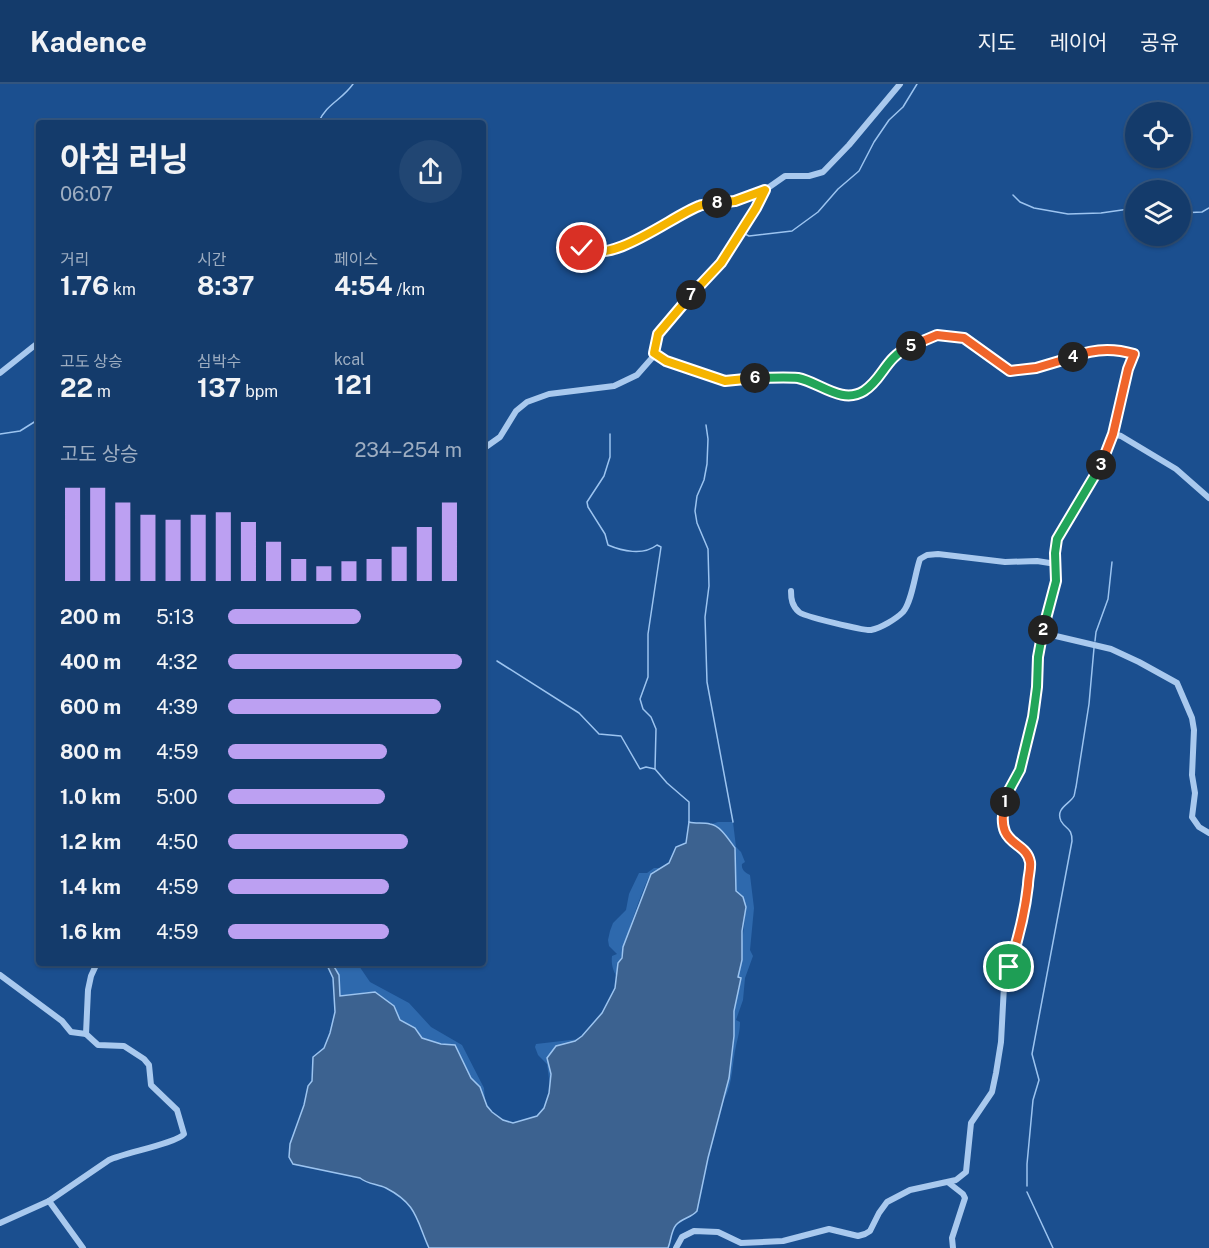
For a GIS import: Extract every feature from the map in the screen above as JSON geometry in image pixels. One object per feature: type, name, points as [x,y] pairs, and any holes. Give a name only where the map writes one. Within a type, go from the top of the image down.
[{"type":"street","points":[[573,232],[586,251],[617,249],[699,206],[735,201],[765,190],[785,176],[809,176],[823,172],[900,84]]},
{"type":"street","points":[[486,447],[500,436],[516,411],[527,402],[549,394],[622,384],[637,375],[649,363],[663,327],[721,263],[765,190]]},
{"type":"street","points":[[654,353],[666,361],[725,381],[795,378],[847,396],[865,390],[896,354],[937,335],[957,336],[971,341],[1010,371],[1036,368],[1090,352],[1134,354],[1128,369],[1113,434],[1102,463],[1057,539],[1056,581],[1038,657],[1033,717],[1020,770],[1008,792],[1003,814],[1005,833],[1030,862],[1026,903],[1004,986],[1001,1042],[992,1092],[971,1123],[966,1172],[950,1183],[910,1190],[887,1202],[870,1231],[858,1236],[829,1229],[783,1241],[741,1243],[718,1232],[694,1231],[682,1237],[676,1248]]},
{"type":"street","points":[[0,373],[36,344]]},
{"type":"street","points":[[1113,434],[1121,436],[1176,469],[1209,498]]},
{"type":"street","points":[[791,591],[793,606],[802,615],[868,631],[881,626],[905,609],[909,602],[920,559],[927,555],[969,556],[1005,562],[1037,561],[1056,564]]},
{"type":"street","points":[[1043,633],[1111,649],[1177,683],[1192,718],[1194,730],[1192,775],[1195,798],[1192,817],[1199,828],[1209,832]]},
{"type":"street","points":[[86,1034],[88,990],[96,966]]},
{"type":"street","points":[[0,975],[62,1021],[71,1032],[86,1034],[98,1045],[124,1046],[147,1062],[151,1085],[177,1110],[184,1134],[176,1140],[109,1160],[49,1201],[0,1223]]},
{"type":"street","points":[[950,1183],[965,1198],[952,1238],[952,1248]]},
{"type":"street","points":[[49,1201],[83,1248]]},
{"type":"shaded area","points":[[689,822],[714,825],[724,833],[735,848],[736,891],[743,897],[746,907],[742,931],[742,960],[738,977],[741,978],[734,1011],[734,1036],[729,1078],[697,1211],[676,1225],[668,1248],[429,1248],[410,1206],[396,1194],[360,1178],[293,1164],[289,1157],[290,1144],[304,1105],[308,1086],[312,1081],[313,1057],[324,1048],[335,1012],[333,978],[327,966],[334,966],[339,975],[340,996],[375,992],[394,1006],[400,1020],[415,1028],[422,1038],[441,1044],[455,1045],[471,1078],[480,1087],[487,1106],[503,1120],[513,1123],[537,1116],[544,1108],[549,1093],[551,1074],[547,1058],[556,1046],[575,1041],[582,1036],[602,1013],[615,988],[618,963],[622,958],[623,947],[651,874],[669,863],[676,847],[686,843]]},
{"type":"shaded area","points":[[733,822],[736,847],[745,862],[742,868],[750,875],[754,908],[750,950],[753,956],[745,978],[743,1000],[736,1020],[740,1022],[739,1031],[731,1079],[725,1098],[733,1048],[734,1011],[741,979],[738,978],[745,917],[743,897],[736,891],[732,846],[729,839],[712,824]]},
{"type":"shaded area","points":[[654,868],[661,868],[652,872],[643,890],[626,940],[617,977],[612,956],[617,954],[609,946],[610,931],[613,923],[626,910],[629,894],[639,873],[647,873]]},
{"type":"shaded area","points":[[334,966],[359,966],[370,982],[409,1003],[431,1027],[462,1045],[484,1088],[485,1100],[480,1087],[471,1078],[455,1045],[441,1044],[422,1038],[415,1028],[400,1020],[394,1006],[380,995],[370,992],[340,996],[339,975]]},
{"type":"shaded area","points":[[579,1039],[560,1044],[549,1055],[550,1086],[547,1064],[538,1055],[536,1044]]},
{"type":"waterway","points":[[320,120],[330,106],[353,84]]},
{"type":"waterway","points":[[745,234],[749,236],[792,231],[818,212],[838,189],[859,171],[874,142],[889,120],[903,107],[917,84]]},
{"type":"waterway","points":[[1013,195],[1020,202],[1034,208],[1068,214],[1125,210]]},
{"type":"waterway","points":[[1191,212],[1202,212],[1209,208]]},
{"type":"waterway","points":[[0,434],[20,431],[36,421]]},
{"type":"waterway","points":[[706,425],[707,464],[695,511],[697,523],[708,549],[709,586],[705,617],[707,682],[733,822]]},
{"type":"waterway","points":[[610,434],[610,457],[604,476],[587,502],[588,507],[605,534],[608,545],[632,551],[645,550],[657,545],[661,547],[648,634],[648,677],[640,699],[643,709],[651,717],[656,729],[655,769],[689,802],[689,822]]},
{"type":"waterway","points":[[1095,641],[1108,599],[1112,562]]},
{"type":"waterway","points":[[1027,1186],[1033,1100],[1039,1080],[1032,1054],[1072,841],[1070,831],[1061,821],[1060,813],[1074,796],[1076,787],[1089,704],[1094,648]]},
{"type":"waterway","points":[[497,661],[579,713],[599,734],[621,736],[640,769],[646,767],[655,769]]},
{"type":"waterway","points":[[1027,1192],[1053,1248]]},
{"type":"route","points":[[582,248],[586,251],[617,249],[699,206],[735,201],[765,190],[721,263],[685,300],[658,334],[656,342],[654,353],[666,361],[725,381],[795,378],[840,395],[853,395],[870,386],[896,354],[937,335],[957,336],[971,341],[1010,371],[1036,368],[1090,352],[1113,351],[1134,354],[1128,369],[1113,434],[1102,463],[1055,546],[1056,581],[1038,657],[1033,717],[1029,725],[1020,770],[1008,792],[1003,814],[1005,833],[1011,842],[1025,853],[1030,862],[1026,903],[1009,967]]}]
